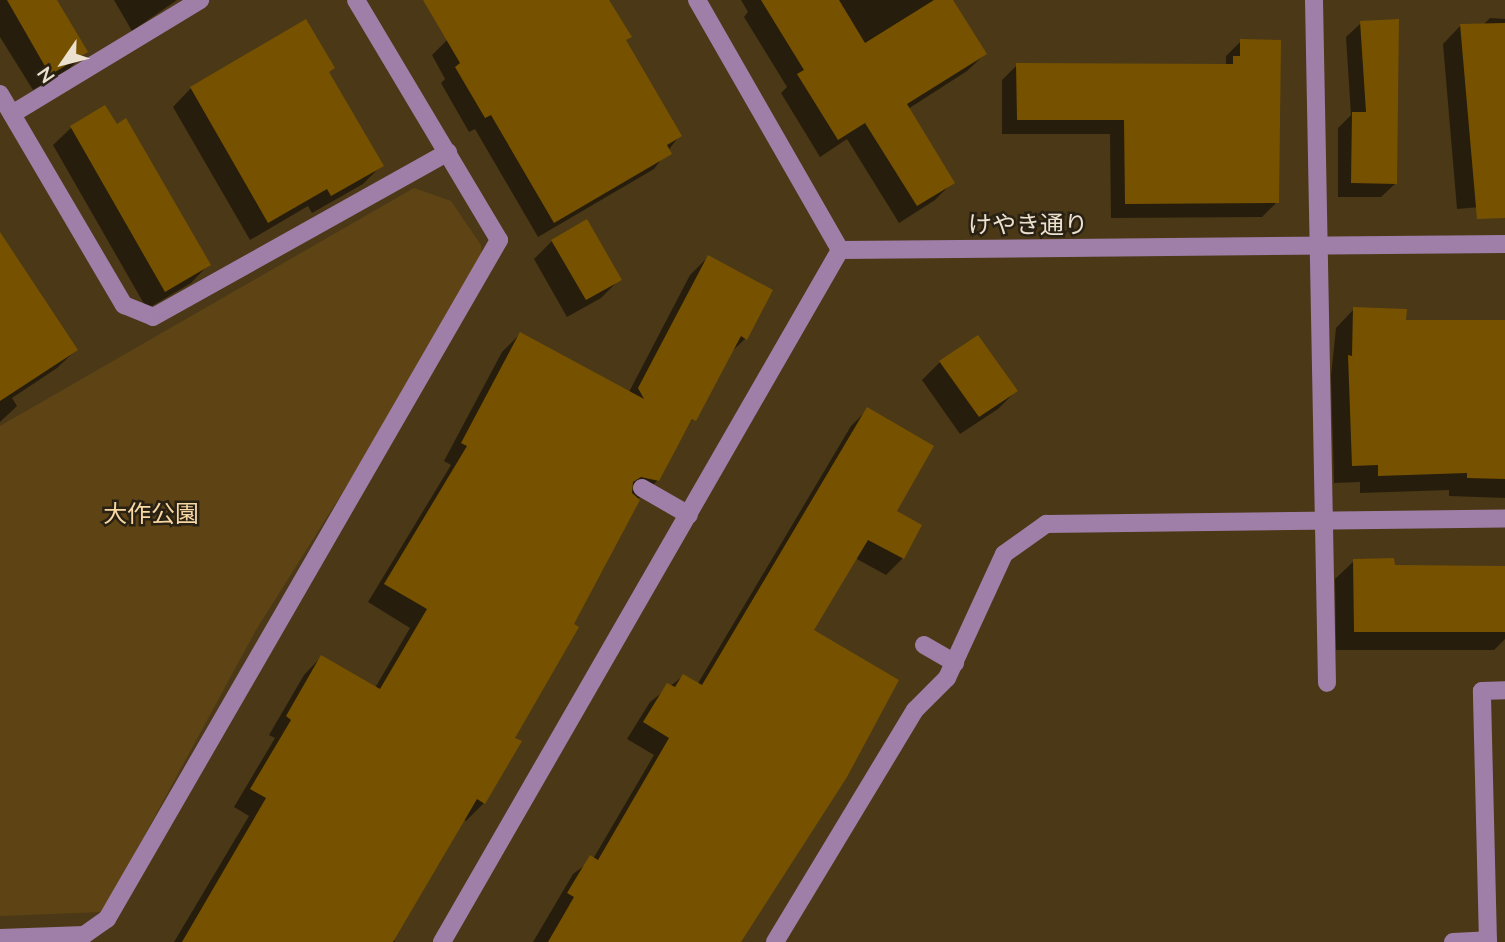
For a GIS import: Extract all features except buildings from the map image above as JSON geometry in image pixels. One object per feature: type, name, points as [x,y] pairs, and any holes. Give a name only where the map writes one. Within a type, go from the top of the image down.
[{"type":"street","points":[[12,114],[200,0]]},
{"type":"street","points":[[0,938],[84,935],[107,919],[499,240],[356,0]]},
{"type":"street","points":[[443,942],[840,250],[697,0]]},
{"type":"street","points":[[1314,0],[1321,245],[1327,683]]},
{"type":"street","points":[[0,94],[124,305],[153,317],[448,152]]},
{"type":"street","name":"けやき通り","points":[[840,250],[1505,244]]},
{"type":"street","points":[[642,488],[689,515]]},
{"type":"street","points":[[775,942],[915,710],[947,678],[1004,554],[1046,524],[1324,518],[1505,518]]},
{"type":"street","points":[[924,645],[954,663]]},
{"type":"street","points":[[1453,942],[1488,941],[1482,691],[1505,690]]},
{"type":"green space","name":"大作公園","points":[[414,188],[451,201],[481,245],[483,269],[256,630],[103,912],[0,916],[0,426]]}]
